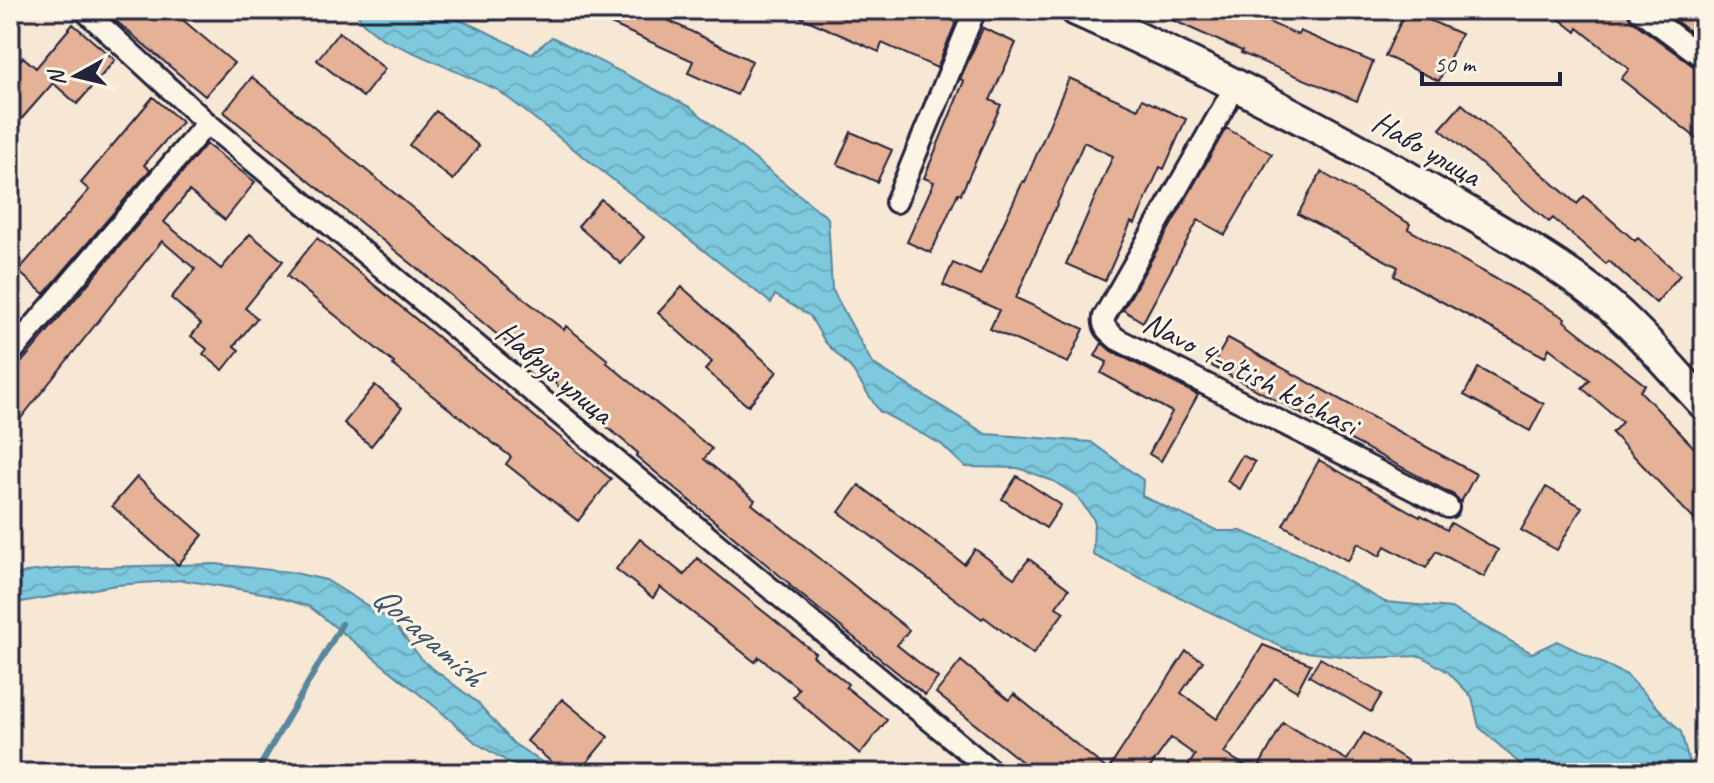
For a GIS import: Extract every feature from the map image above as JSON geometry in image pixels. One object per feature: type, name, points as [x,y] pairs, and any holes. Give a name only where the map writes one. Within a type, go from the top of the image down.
[{"type":"street","name":"Навруз улица","points":[[84,10],[207,123],[994,773]]},
{"type":"street","points":[[896,202],[975,10]]},
{"type":"street","name":"Наво улица","points":[[1076,10],[1127,32],[1376,158],[1527,247],[1598,296],[1704,404]]},
{"type":"street","points":[[1639,10],[1704,58]]},
{"type":"street","name":"Navo 4-o'tish ko'chasi","points":[[1235,87],[1104,317],[1106,330],[1117,339],[1448,507]]},
{"type":"street","points":[[10,354],[207,123]]},
{"type":"water","points":[[355,10],[434,10],[531,54],[552,37],[690,107],[828,218],[832,289],[872,363],[986,434],[1091,442],[1143,480],[1142,496],[1218,531],[1241,531],[1301,555],[1385,602],[1451,608],[1532,653],[1557,641],[1627,675],[1681,732],[1692,773],[1530,773],[1479,727],[1472,697],[1448,672],[1421,656],[1359,658],[1288,650],[1093,555],[1094,520],[1077,496],[1053,481],[1018,468],[965,467],[941,444],[879,411],[851,368],[825,342],[810,316],[775,295],[771,303],[498,90],[383,39],[363,23]]},
{"type":"water","points":[[215,564],[290,572],[326,580],[392,621],[423,661],[478,703],[513,743],[558,773],[527,773],[476,743],[310,607],[268,594],[183,580],[116,585],[10,604],[10,578],[26,572]]},
{"type":"building","points":[[103,10],[171,10],[234,63],[205,96]]},
{"type":"building","points":[[580,10],[647,10],[752,61],[737,95],[688,73],[693,61]]},
{"type":"building","points":[[785,10],[929,10],[956,22],[937,68],[882,43],[879,52]]},
{"type":"building","points":[[1150,10],[1241,10],[1373,62],[1357,101],[1241,53]]},
{"type":"building","points":[[1406,10],[1461,34],[1439,81],[1385,56]]},
{"type":"building","points":[[1548,10],[1626,10],[1631,20],[1704,71],[1704,144],[1621,79],[1629,69],[1578,28],[1576,32]]},
{"type":"building","points":[[1661,10],[1704,10],[1704,42]]},
{"type":"building","points":[[73,24],[115,60],[77,104],[53,83],[10,132],[10,72],[23,57],[36,68]]},
{"type":"building","points":[[983,28],[1016,43],[990,100],[1001,105],[931,253],[907,242],[934,182],[924,178],[964,81],[960,79]]},
{"type":"building","points":[[339,32],[385,69],[363,97],[317,60]]},
{"type":"building","points":[[252,77],[518,294],[564,330],[566,326],[712,449],[704,459],[755,500],[752,504],[909,630],[897,645],[938,678],[925,695],[789,585],[444,290],[224,112]]},
{"type":"building","points":[[1069,78],[1138,109],[1142,99],[1186,119],[1164,169],[1160,167],[1135,224],[1131,222],[1105,281],[1066,264],[1113,156],[1084,142],[1016,298],[1084,329],[1068,363],[990,329],[999,310],[943,285],[953,263],[980,275],[1025,182]]},
{"type":"building","points":[[153,97],[182,122],[144,165],[150,170],[44,294],[18,271],[89,190],[81,183]]},
{"type":"building","points":[[1462,104],[1577,204],[1584,196],[1680,275],[1656,303],[1609,261],[1606,264],[1553,218],[1549,222],[1440,129]]},
{"type":"building","points":[[436,111],[479,146],[453,180],[409,145]]},
{"type":"building","points":[[1226,128],[1272,154],[1225,235],[1198,220],[1143,322],[1123,310]]},
{"type":"building","points":[[851,132],[892,150],[877,182],[837,164]]},
{"type":"building","points":[[206,144],[255,182],[225,220],[189,191],[164,222],[221,269],[250,234],[283,261],[245,308],[257,318],[234,346],[239,350],[223,370],[203,354],[207,349],[191,336],[201,324],[171,298],[195,269],[162,241],[10,432],[10,376]]},
{"type":"building","points":[[1321,172],[1410,224],[1408,229],[1565,318],[1564,321],[1645,385],[1640,391],[1704,458],[1704,530],[1612,433],[1622,422],[1582,388],[1590,380],[1549,348],[1545,357],[1394,276],[1398,267],[1298,214]]},
{"type":"building","points":[[601,199],[644,237],[621,264],[578,226]]},
{"type":"building","points":[[317,238],[611,479],[578,521],[506,464],[511,457],[393,365],[287,276]]},
{"type":"building","points":[[682,287],[777,372],[748,406],[705,370],[712,362],[658,313]]},
{"type":"building","points":[[1228,338],[1476,474],[1461,502],[1454,495],[1212,366]]},
{"type":"building","points":[[1102,343],[1111,351],[1198,395],[1161,461],[1149,454],[1172,412],[1101,373],[1107,362],[1095,356]]},
{"type":"building","points":[[1478,368],[1544,404],[1530,431],[1464,395]]},
{"type":"building","points":[[375,385],[402,408],[371,446],[344,423]]},
{"type":"building","points":[[1242,455],[1255,462],[1240,489],[1227,481]]},
{"type":"building","points":[[1319,460],[1420,517],[1447,530],[1451,523],[1498,550],[1484,577],[1436,551],[1426,568],[1385,546],[1380,556],[1358,543],[1348,561],[1283,525]]},
{"type":"building","points":[[1017,476],[1061,505],[1046,528],[1002,499]]},
{"type":"building","points":[[137,477],[203,535],[178,565],[112,506]]},
{"type":"building","points":[[859,485],[964,564],[975,549],[1014,578],[1029,559],[1069,589],[1056,607],[1064,612],[1033,654],[839,512]]},
{"type":"building","points":[[1546,487],[1582,507],[1557,550],[1521,530]]},
{"type":"building","points":[[640,539],[684,575],[697,558],[815,653],[813,656],[848,684],[846,687],[887,720],[860,754],[793,697],[799,689],[759,657],[755,662],[660,587],[653,598],[616,569]]},
{"type":"building","points":[[1263,645],[1311,664],[1297,691],[1275,678],[1224,753],[1256,772],[1283,723],[1347,760],[1364,733],[1408,761],[1400,773],[1184,773],[1195,755],[1171,738],[1146,773],[1036,773],[936,693],[961,661],[1009,700],[1014,694],[1108,770],[1186,651],[1203,661],[1181,693],[1217,719]]},
{"type":"building","points":[[1320,658],[1382,694],[1371,712],[1309,676]]},
{"type":"building","points":[[562,699],[608,737],[578,773],[564,773],[527,741]]},
{"type":"waterway","points":[[256,773],[342,624]]},
{"type":"water label","name":"Qoraqamish","points":[[429,635]]}]
